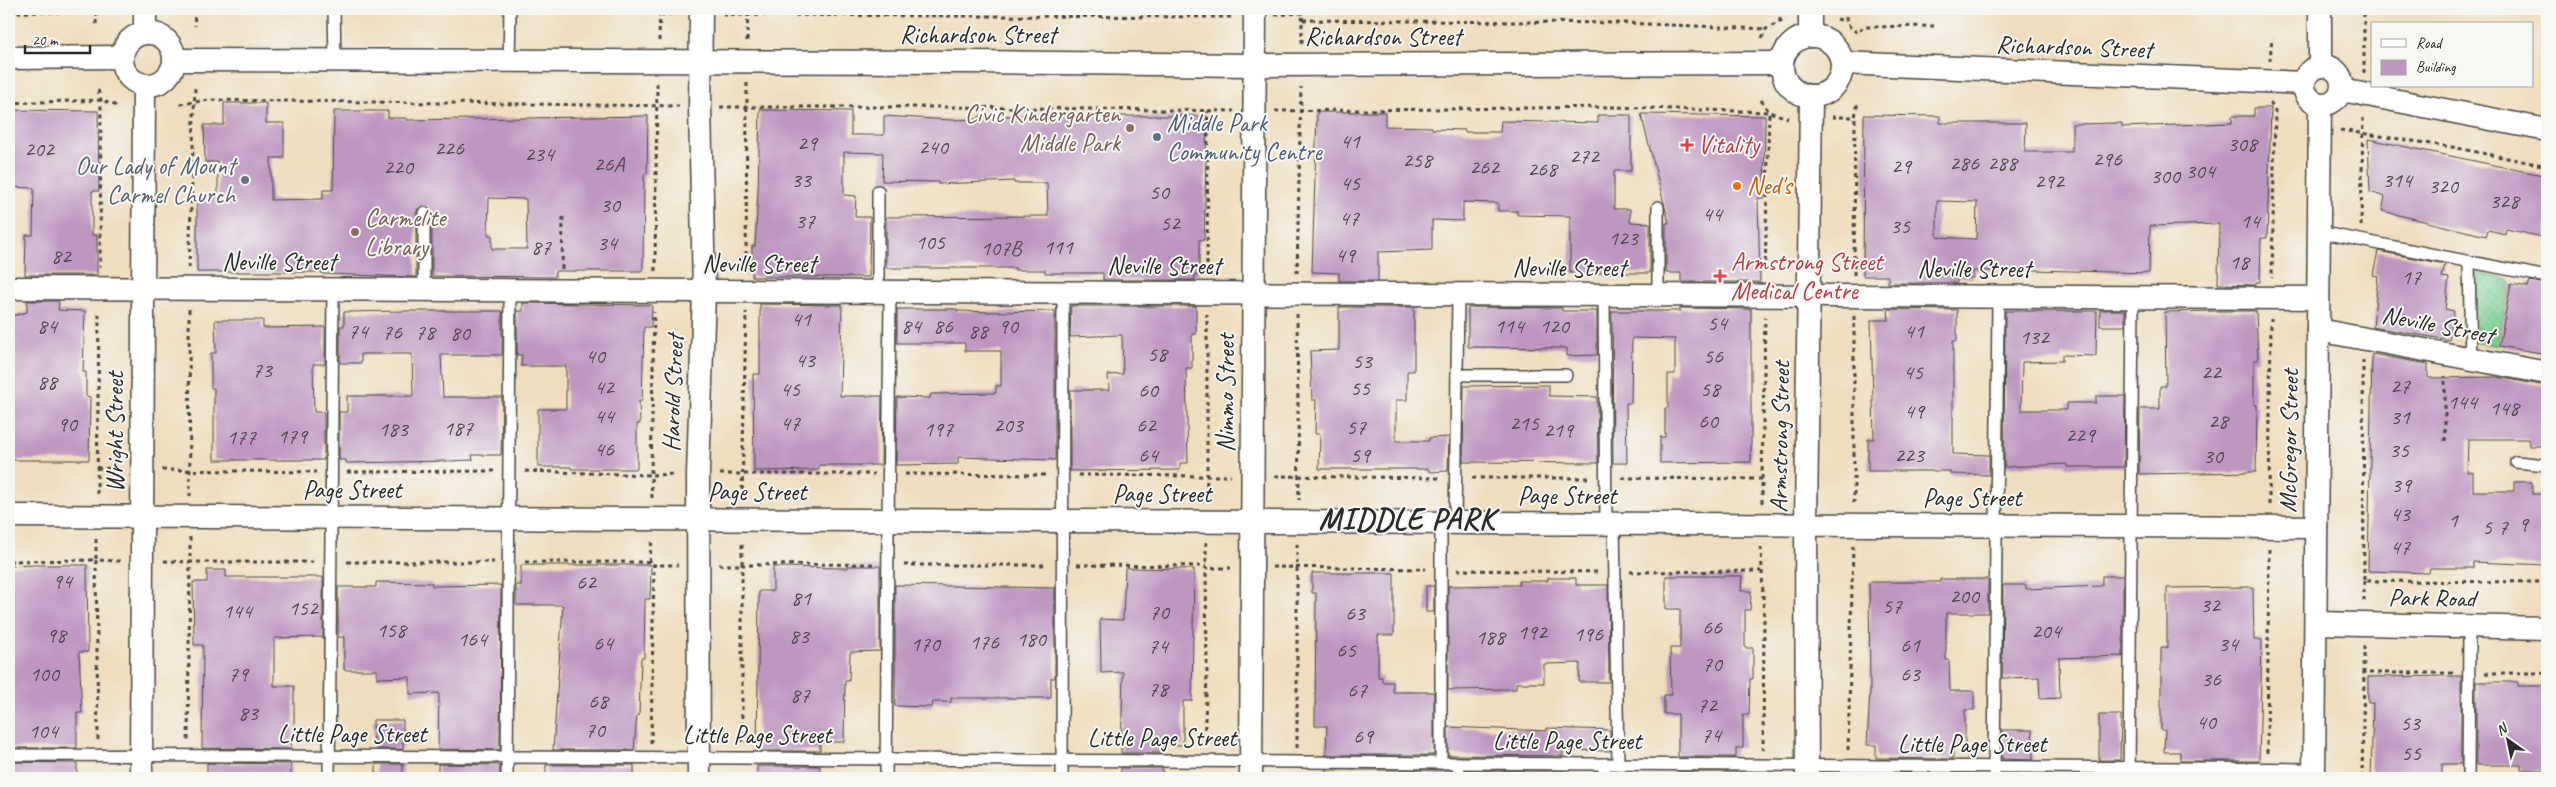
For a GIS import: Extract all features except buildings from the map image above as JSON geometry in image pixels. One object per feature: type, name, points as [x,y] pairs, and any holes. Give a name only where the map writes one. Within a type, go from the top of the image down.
[{"type":"street","points":[[145,9],[145,33]]},
{"type":"street","points":[[1810,9],[1810,36]]},
{"type":"street","points":[[2320,9],[2320,66]]},
{"type":"street","name":"Harold Street","points":[[699,768],[697,566],[704,291],[699,62],[701,11]]},
{"type":"street","name":"Nimmo Street","points":[[1251,770],[1255,12]]},
{"type":"street","points":[[145,33],[161,36],[167,41],[175,60],[167,78],[160,83],[144,86],[127,76],[122,67],[121,57],[127,43],[138,35],[145,33]]},
{"type":"street","points":[[1810,36],[1819,36],[1834,46],[1842,62],[1841,73],[1834,86],[1821,95],[1811,96],[1793,90],[1786,82],[1781,63],[1788,48],[1794,42],[1810,36]]},
{"type":"street","points":[[9,58],[121,57]]},
{"type":"street","name":"Richardson Street","points":[[175,60],[964,62],[1254,65],[1781,63]]},
{"type":"street","name":"Richardson Street","points":[[1842,62],[2304,83]]},
{"type":"street","points":[[2326,65],[2337,71],[2342,80],[2342,90],[2320,115],[2314,102],[2307,95],[2304,83],[2308,72],[2326,65]]},
{"type":"street","name":"Wright Street","points":[[141,778],[144,86]]},
{"type":"street","points":[[2342,90],[2547,130]]},
{"type":"street","name":"Armstrong Street","points":[[1807,772],[1806,525],[1811,96]]},
{"type":"street","name":"McGregor Street","points":[[2314,774],[2320,115]]},
{"type":"street","name":"Neville Street","points":[[9,288],[1854,296],[2272,300],[2318,298]]},
{"type":"street","name":"Neville Street","points":[[2318,330],[2547,374]]},
{"type":"street","name":"Page Street","points":[[9,516],[2316,527]]},
{"type":"street","name":"Park Road","points":[[2316,623],[2547,628]]},
{"type":"lane","points":[[334,9],[335,60]]},
{"type":"lane","points":[[510,9],[510,61]]},
{"type":"lane","points":[[878,191],[884,292],[887,520],[886,778]]},
{"type":"lane","points":[[1658,207],[1658,295]]},
{"type":"lane","points":[[424,213],[424,290]]},
{"type":"lane","points":[[2319,232],[2547,277]]},
{"type":"lane","points":[[2469,263],[2471,360]]},
{"type":"lane","points":[[329,778],[333,289]]},
{"type":"lane","points":[[507,778],[510,290]]},
{"type":"lane","points":[[1062,778],[1064,565],[1063,293]]},
{"type":"lane","points":[[1441,763],[1441,569],[1448,523],[1457,375],[1458,295]]},
{"type":"lane","points":[[1604,295],[1610,524],[1615,572],[1618,764]]},
{"type":"lane","points":[[1994,772],[1998,297]]},
{"type":"lane","points":[[2129,773],[2133,298]]},
{"type":"lane","points":[[1457,375],[1566,375]]},
{"type":"lane","points":[[2516,462],[2547,465]]},
{"type":"lane","points":[[2468,778],[2469,626]]},
{"type":"lane","name":"Little Page Street","points":[[9,755],[651,757],[699,768],[742,758],[1204,761],[1251,770],[1458,763],[1618,764],[1807,772],[1848,766],[1994,772],[2129,773],[2267,769],[2314,774]]},
{"type":"lane","points":[[1458,763],[1458,778]]},
{"type":"lane","points":[[1604,764],[1604,778]]},
{"type":"path","points":[[9,12],[97,13],[102,10],[116,9]]},
{"type":"path","points":[[178,9],[194,10],[195,26]]},
{"type":"path","points":[[660,9],[660,15],[701,11],[748,16],[1303,11],[1296,294]]},
{"type":"path","points":[[742,758],[742,520],[746,291],[745,108],[748,9]]},
{"type":"path","points":[[1780,9],[1780,22]]},
{"type":"path","points":[[1846,9],[1845,21],[1849,27],[1858,33],[1863,27],[1934,26]]},
{"type":"path","points":[[2361,240],[2364,9]]},
{"type":"path","points":[[96,24],[97,13]]},
{"type":"path","points":[[1302,20],[1624,23],[1766,29],[1786,18]]},
{"type":"path","points":[[1837,19],[1845,21]]},
{"type":"path","points":[[1762,38],[1766,29]]},
{"type":"path","points":[[2267,769],[2275,110],[2266,99],[2272,38]]},
{"type":"path","points":[[195,87],[188,289],[190,562],[650,562],[654,565],[697,566],[887,564],[1252,568],[1298,566],[1615,572],[1761,571]]},
{"type":"path","points":[[9,561],[96,560],[101,100],[98,90]]},
{"type":"path","points":[[9,103],[101,100],[117,106]]},
{"type":"path","points":[[180,104],[210,100],[745,108],[949,107],[1208,111],[1612,107],[1769,112],[1788,118]]},
{"type":"path","points":[[1762,100],[1769,112]]},
{"type":"path","points":[[1848,766],[1854,525],[1855,117],[1858,101]]},
{"type":"path","points":[[1207,476],[1208,111]]},
{"type":"path","points":[[2320,115],[2363,134],[2452,147],[2547,166]]},
{"type":"path","points":[[1831,117],[1855,117]]},
{"type":"path","points":[[562,217],[562,290]]},
{"type":"path","points":[[2362,338],[2364,581],[2362,778]]},
{"type":"path","points":[[2445,441],[2446,356]]},
{"type":"path","points":[[97,468],[142,470],[509,471],[651,474]]},
{"type":"path","points":[[1204,761],[1207,675],[1206,522]]},
{"type":"path","points":[[651,757],[654,565]]},
{"type":"path","points":[[2364,581],[2547,582]]},
{"type":"path","points":[[2364,673],[2547,673]]},
{"type":"green space","points":[[2473,271],[2511,280],[2497,346],[2476,343]]},
{"type":"place","name":"Civic Kindergarten Middle Park","points":[[1130,128]]},
{"type":"place","name":"Middle Park Community Centre","points":[[1157,137]]},
{"type":"place","name":"Vitality","points":[[1687,145]]},
{"type":"place","name":"Our Lady of Mount Carmel Church","points":[[245,180]]},
{"type":"place","name":"Ned's","points":[[1737,186]]},
{"type":"place","name":"Carmelite Library","points":[[355,232]]},
{"type":"place","name":"Armstrong Street Medical Centre","points":[[1720,276]]},
{"type":"district","name":"MIDDLE PARK","points":[[1407,519]]}]
